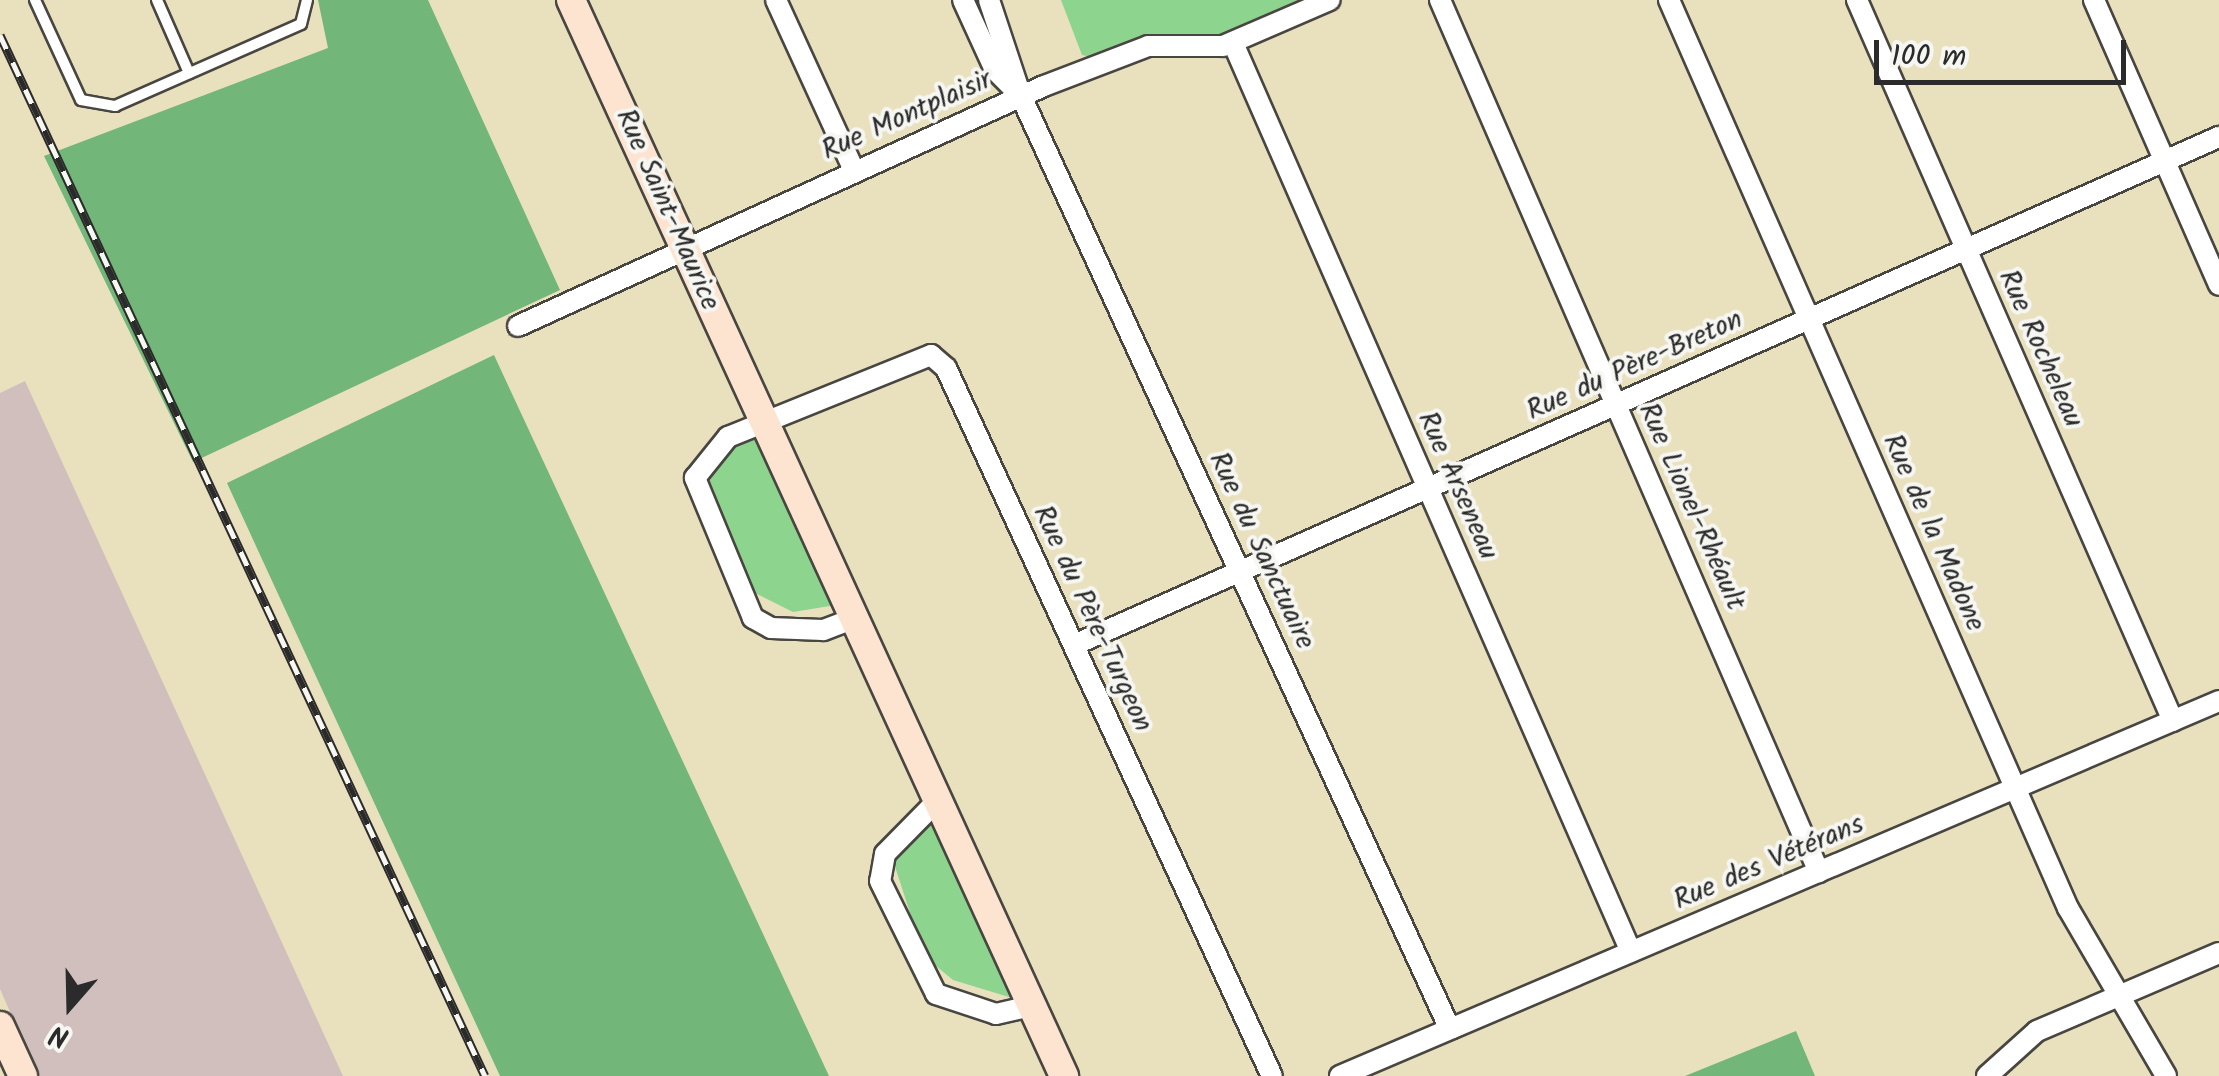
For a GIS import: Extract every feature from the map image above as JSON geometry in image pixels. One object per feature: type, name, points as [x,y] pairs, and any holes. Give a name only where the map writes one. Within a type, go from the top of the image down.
[{"type":"street","name":"Rue Saint-Maurice","points":[[571,0],[1064,1076]]},
{"type":"street","points":[[776,0],[854,170]]},
{"type":"street","name":"Rue du Sanctuaire","points":[[963,0],[995,70],[1021,96]]},
{"type":"street","name":"Rue du Sanctuaire","points":[[989,0],[1016,60],[1021,96],[1450,1030]]},
{"type":"street","name":"Rue Montplaisir","points":[[518,326],[683,246],[1021,96],[1148,46],[1233,42],[1330,0]]},
{"type":"street","name":"Rue Lionel-Rhéault","points":[[1440,0],[1820,872]]},
{"type":"street","name":"Rue de la Madone","points":[[1669,0],[2015,788],[2098,967],[2121,994],[2166,1076]]},
{"type":"street","name":"Rue Rocheleau","points":[[1856,0],[2172,720]]},
{"type":"street","points":[[2094,0],[2219,284]]},
{"type":"street","name":"Rue Arseneau","points":[[1233,42],[1630,952]]},
{"type":"street","name":"Rue du Père-Breton","points":[[1074,644],[2219,137]]},
{"type":"street","name":"Rue du Père-Turgeon","points":[[763,421],[920,355],[937,357],[1272,1076]]},
{"type":"street","points":[[763,421],[723,441],[694,484],[748,610],[778,629],[855,618]]},
{"type":"street","name":"Rue des Vétérans","points":[[1340,1076],[2219,701]]},
{"type":"street","points":[[937,801],[885,854],[880,882],[936,994],[996,1014],[1031,1006]]},
{"type":"street","points":[[1987,1076],[2031,1034],[2219,953]]},
{"type":"street","points":[[0,1026],[23,1076]]},
{"type":"lane","points":[[34,0],[81,100],[115,106],[300,24],[306,0]]},
{"type":"lane","points":[[157,0],[189,73]]},
{"type":"shaded area","points":[[25,381],[343,1076],[38,1076],[0,989],[0,393]]},
{"type":"green space","points":[[318,0],[428,0],[560,290],[193,462],[44,156],[328,48]]},
{"type":"green space","points":[[1061,0],[1318,0],[1232,40],[1101,59],[1082,55]]},
{"type":"green space","points":[[494,355],[829,1076],[500,1076],[227,483]]},
{"type":"green space","points":[[750,425],[836,605],[793,612],[749,590],[706,472]]},
{"type":"green space","points":[[929,802],[1025,1002],[953,980],[924,956],[889,848]]},
{"type":"green space","points":[[1796,1031],[1815,1076],[1685,1076]]},
{"type":"railway","points":[[0,35],[485,1076]]}]
